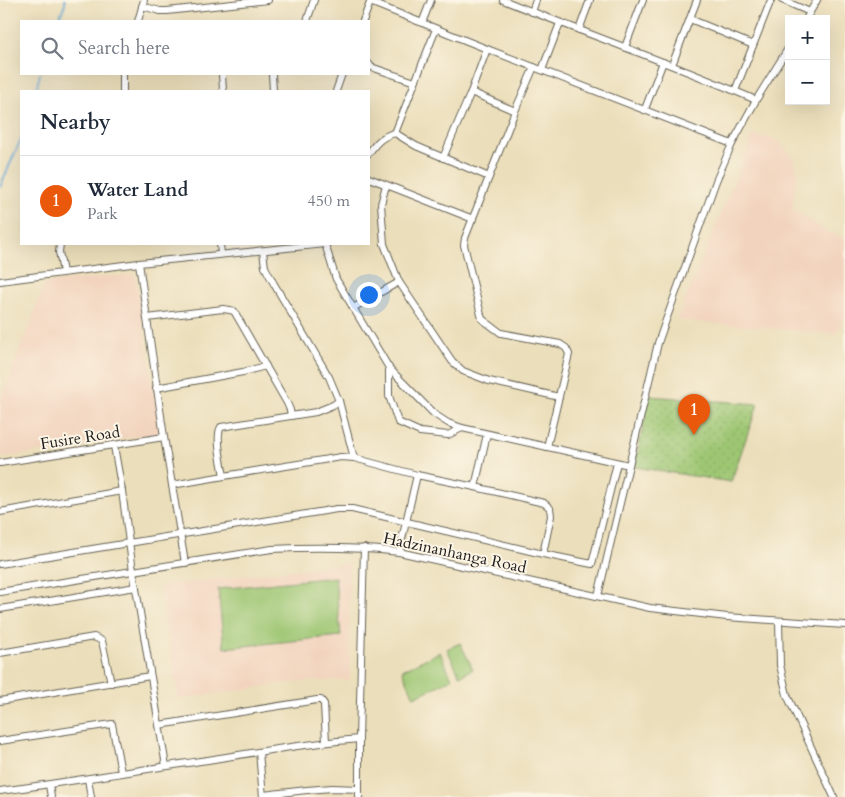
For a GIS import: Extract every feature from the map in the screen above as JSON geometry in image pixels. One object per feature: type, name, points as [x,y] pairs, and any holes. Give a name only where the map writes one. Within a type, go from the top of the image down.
[{"type":"street","points":[[138,20],[143,3],[160,11],[168,11],[268,0]]},
{"type":"street","points":[[307,20],[314,0]]},
{"type":"street","points":[[422,23],[431,0]]},
{"type":"street","points":[[503,0],[672,64],[756,100]]},
{"type":"street","points":[[532,12],[536,0]]},
{"type":"street","points":[[579,30],[590,0]]},
{"type":"street","points":[[625,47],[643,0]]},
{"type":"street","points":[[672,64],[697,0]]},
{"type":"street","points":[[735,91],[771,0]]},
{"type":"street","points":[[782,0],[810,12]]},
{"type":"street","points":[[808,15],[817,0]]},
{"type":"street","points":[[362,20],[371,1],[436,29],[732,144]]},
{"type":"street","points":[[690,19],[753,45]]},
{"type":"street","points":[[542,70],[560,23]]},
{"type":"street","points":[[370,152],[378,141],[395,133],[436,29]]},
{"type":"street","points":[[443,158],[487,49]]},
{"type":"street","points":[[598,596],[656,353],[666,320],[716,181],[732,144],[756,100],[785,53]]},
{"type":"street","points":[[645,109],[663,62]]},
{"type":"street","points":[[370,66],[415,82]]},
{"type":"street","points":[[534,67],[465,238],[464,245],[482,319],[501,333],[560,344],[566,348],[569,354],[547,447]]},
{"type":"street","points":[[123,75],[123,90]]},
{"type":"street","points":[[222,75],[223,90]]},
{"type":"street","points":[[272,75],[273,90]]},
{"type":"street","points":[[336,90],[342,75]]},
{"type":"street","points":[[471,92],[515,111]]},
{"type":"street","points":[[395,133],[416,146],[490,178]]},
{"type":"street","points":[[370,178],[473,219]]},
{"type":"street","points":[[386,185],[381,204],[384,244],[399,282],[452,361],[464,371],[489,381],[559,397]]},
{"type":"street","points":[[60,245],[59,252],[63,272]]},
{"type":"street","points":[[220,245],[221,254]]},
{"type":"street","points":[[0,281],[139,263],[221,254],[263,252],[273,247],[308,245]]},
{"type":"street","points":[[325,245],[336,279],[390,368],[434,414],[448,423],[462,428],[629,466]]},
{"type":"street","points":[[263,252],[265,267],[329,377],[339,401],[354,458]]},
{"type":"street","points":[[139,263],[156,388],[185,563]]},
{"type":"street","points":[[353,308],[399,282]]},
{"type":"street","points":[[147,318],[223,309],[234,311],[287,403],[291,416]]},
{"type":"street","points":[[156,388],[266,366]]},
{"type":"street","points":[[390,368],[389,396],[398,422],[420,432],[448,435],[462,428]]},
{"type":"street","points":[[224,476],[219,439],[221,427],[316,412],[339,401]]},
{"type":"street","points":[[475,486],[487,434]]},
{"type":"street","name":"Fusire Road","points":[[0,464],[164,437]]},
{"type":"street","points":[[114,446],[166,766]]},
{"type":"street","points":[[172,486],[341,457],[354,458],[417,475],[475,486],[544,503],[550,508],[551,516],[543,554]]},
{"type":"street","points":[[0,564],[336,509],[352,510],[592,564],[617,463]]},
{"type":"street","points":[[399,552],[417,475]]},
{"type":"street","points":[[0,512],[122,491]]},
{"type":"street","points":[[259,752],[263,796],[332,788],[359,793],[364,548]]},
{"type":"street","name":"Hadzinanhanga Road","points":[[0,592],[272,549],[364,548],[399,552],[650,608],[728,617],[845,625]]},
{"type":"street","points":[[0,609],[136,587]]},
{"type":"street","points":[[779,621],[780,665],[787,694],[834,797]]},
{"type":"street","points":[[0,653],[94,637],[102,641],[111,682]]},
{"type":"street","points":[[0,701],[150,676]]},
{"type":"street","points":[[159,725],[321,700],[324,704],[326,742]]},
{"type":"street","points":[[0,741],[112,724],[121,772]]},
{"type":"street","points":[[0,791],[326,742],[359,739]]},
{"type":"street","points":[[88,779],[92,797]]},
{"type":"street","points":[[49,785],[51,797]]},
{"type":"shaded area","points":[[753,135],[777,140],[792,155],[798,173],[792,209],[827,232],[845,238],[845,316],[836,334],[677,320]]},
{"type":"shaded area","points":[[135,274],[161,433],[0,458],[0,402],[45,283]]},
{"type":"shaded area","points":[[349,563],[350,680],[280,684],[178,699],[160,586]]},
{"type":"green space","points":[[649,396],[758,404],[731,482],[635,467]]},
{"type":"green space","points":[[335,577],[341,636],[224,648],[218,589]]},
{"type":"green space","points":[[460,643],[473,669],[460,676],[447,649]]},
{"type":"green space","points":[[440,652],[452,679],[414,697],[402,670]]},
{"type":"waterway","points":[[58,20],[65,0]]},
{"type":"waterway","points":[[36,90],[40,75]]},
{"type":"waterway","points":[[0,187],[20,141]]},
{"type":"place","name":"Water Land","points":[[694,435]]}]
